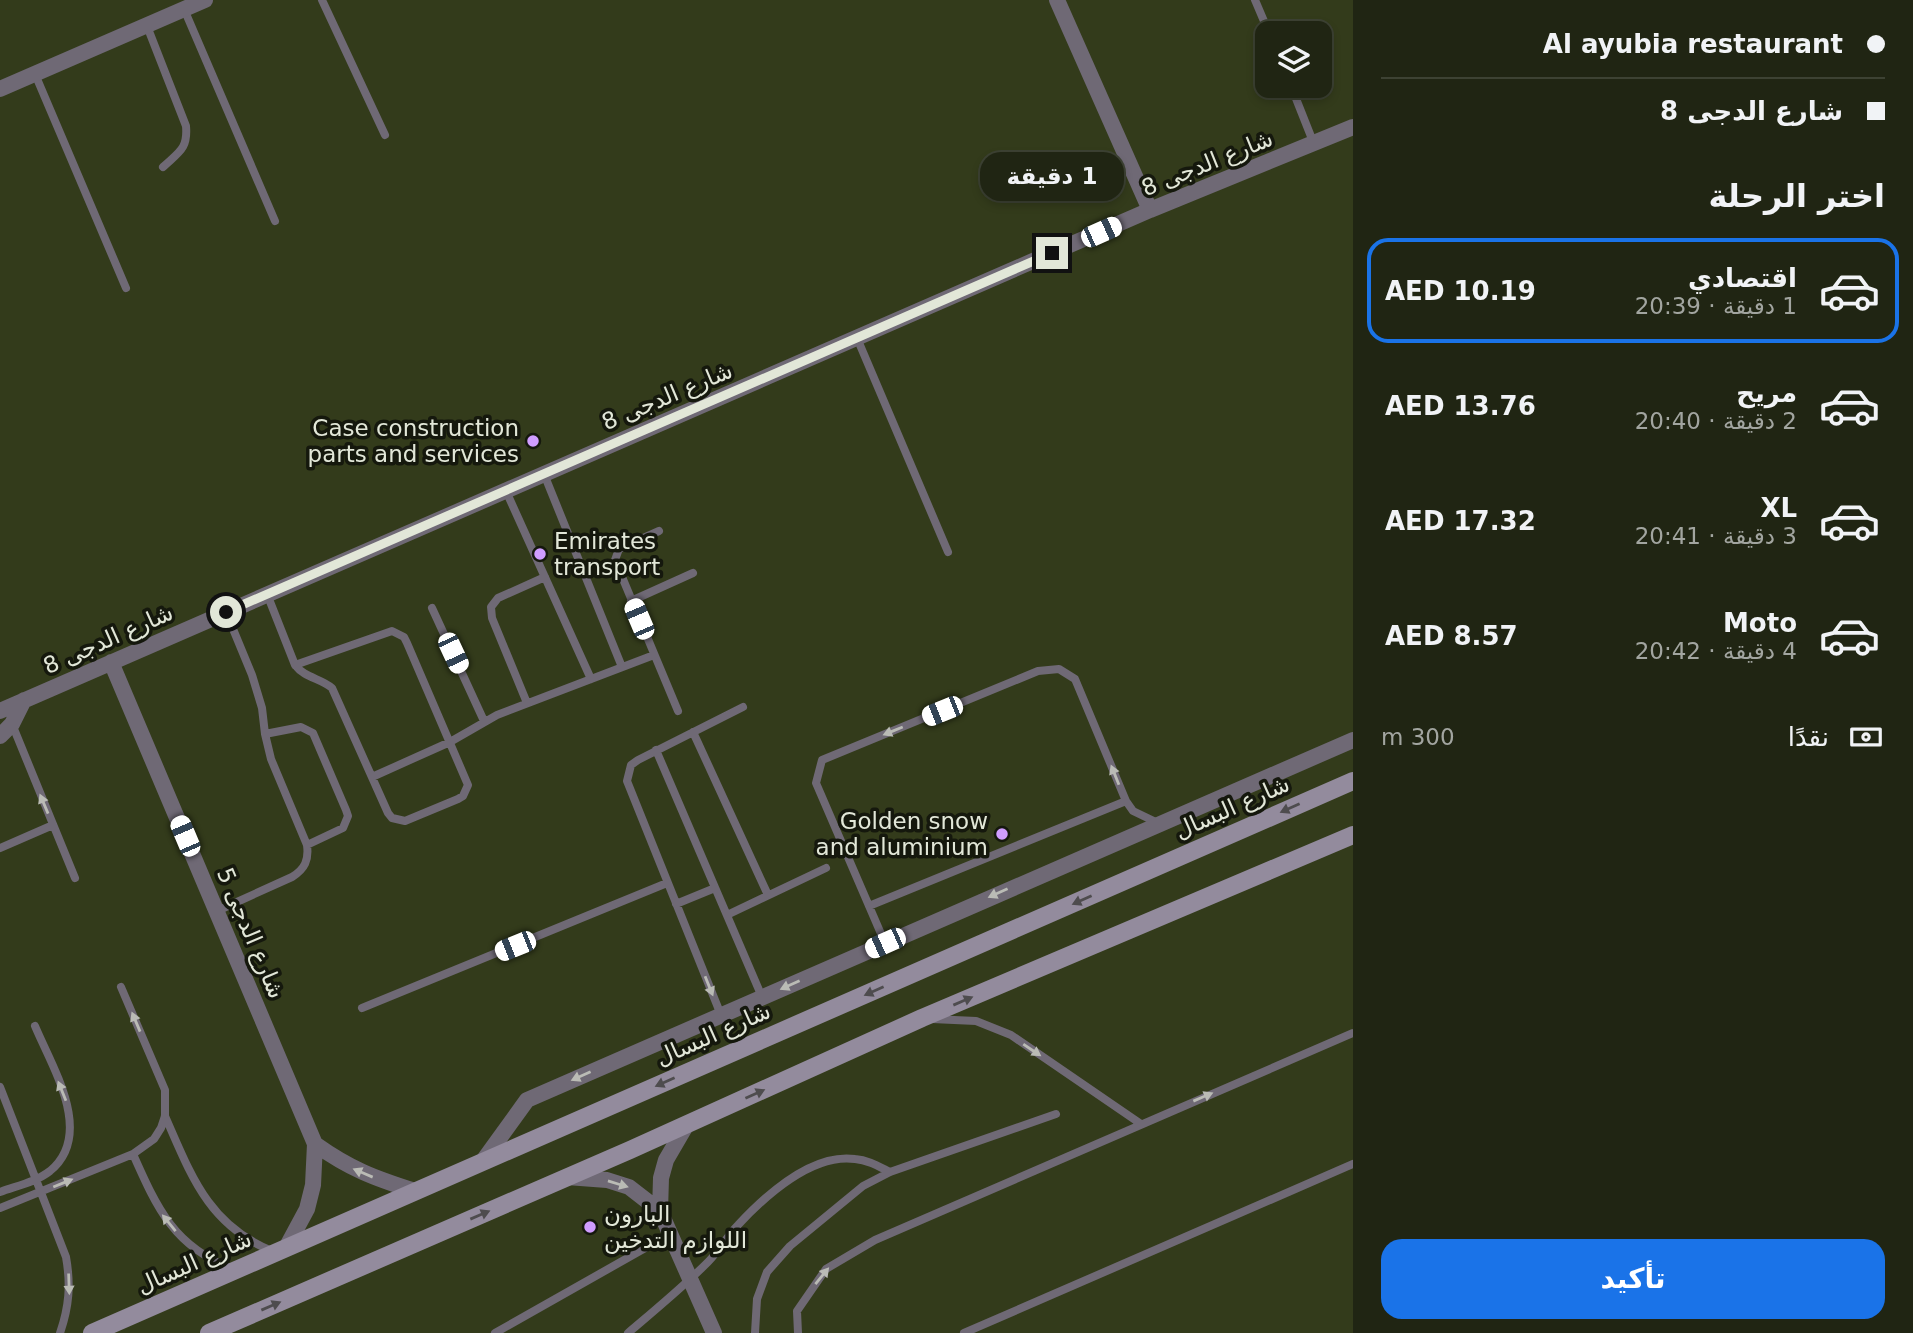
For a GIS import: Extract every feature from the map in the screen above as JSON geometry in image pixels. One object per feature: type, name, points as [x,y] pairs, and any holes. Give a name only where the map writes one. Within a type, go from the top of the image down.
[{"type":"street","points":[[0,89],[205,0]]},
{"type":"street","points":[[1057,0],[1150,211]]},
{"type":"street","name":"شارع الدجى 8","points":[[0,711],[1150,211],[1353,127]]},
{"type":"street","name":"شارع الدجى 5","points":[[111,662],[316,1144],[313,1185],[307,1209],[281,1250]]},
{"type":"street","points":[[0,736],[12,724],[24,700]]},
{"type":"street","points":[[483,1161],[527,1100],[1353,740]]},
{"type":"street","name":"شارع البسال","points":[[92,1333],[1353,781]]},
{"type":"street","points":[[209,1333],[687,1125],[922,1018],[1353,835]]},
{"type":"street","points":[[687,1125],[666,1160],[661,1178],[660,1211],[713,1333]]},
{"type":"street","name":"شارع الدجى 5","points":[[316,1144],[344,1165],[415,1191]]},
{"type":"street","points":[[568,1177],[607,1180],[629,1187],[660,1211]]},
{"type":"lane","points":[[322,0],[385,135]]},
{"type":"lane","points":[[1255,0],[1264,21]]},
{"type":"lane","points":[[184,9],[275,221]]},
{"type":"lane","points":[[147,26],[186,126],[187,140],[184,148],[163,167]]},
{"type":"lane","points":[[35,74],[126,288]]},
{"type":"lane","points":[[1296,98],[1314,144]]},
{"type":"lane","points":[[857,338],[948,552]]},
{"type":"lane","points":[[544,474],[622,667]]},
{"type":"lane","points":[[506,491],[591,679]]},
{"type":"lane","points":[[659,531],[623,547],[616,552],[615,560],[678,711]]},
{"type":"lane","points":[[631,601],[693,573]]},
{"type":"lane","points":[[527,703],[492,618],[491,607],[498,598],[545,576]]},
{"type":"lane","points":[[267,594],[295,665],[305,675],[332,688],[388,813],[398,821],[405,821],[463,796],[467,785],[450,742],[407,643],[398,633],[385,632],[295,665]]},
{"type":"lane","points":[[432,608],[484,721]]},
{"type":"lane","points":[[216,911],[300,872],[308,855],[307,845],[271,759],[262,708],[252,675],[226,612]]},
{"type":"lane","points":[[372,777],[450,742],[484,721],[654,655]]},
{"type":"lane","points":[[885,943],[816,783],[822,760],[835,754],[1038,671],[1059,669],[1075,679],[1126,801],[1133,811],[1158,823]]},
{"type":"lane","points":[[721,1015],[626,781],[631,765],[743,707]]},
{"type":"lane","points":[[12,724],[75,878]]},
{"type":"lane","points":[[265,734],[301,727],[313,733],[346,810],[348,817],[344,828],[307,845]]},
{"type":"lane","points":[[693,732],[768,895]]},
{"type":"lane","points":[[656,750],[762,997]]},
{"type":"lane","points":[[869,906],[1126,801]]},
{"type":"lane","points":[[0,848],[53,825]]},
{"type":"lane","points":[[727,915],[826,868]]},
{"type":"lane","points":[[362,1008],[667,883]]},
{"type":"lane","points":[[676,904],[715,888]]},
{"type":"lane","points":[[121,987],[165,1090],[165,1116],[192,1177],[213,1210],[242,1236],[281,1250]]},
{"type":"lane","points":[[922,1018],[976,1021],[1011,1035],[1141,1124]]},
{"type":"lane","points":[[0,1192],[36,1179],[50,1170],[62,1158],[69,1142],[69,1108],[35,1026]]},
{"type":"lane","points":[[798,1333],[797,1311],[826,1269],[875,1240],[1353,1033]]},
{"type":"lane","points":[[0,1087],[3,1102],[59,1235],[69,1277],[69,1297],[60,1333]]},
{"type":"lane","points":[[755,1333],[757,1299],[766,1272],[790,1246],[863,1186],[890,1172],[1056,1114]]},
{"type":"lane","points":[[0,1208],[133,1154],[154,1139],[165,1116]]},
{"type":"lane","points":[[133,1154],[160,1212],[172,1228],[201,1253],[236,1270]]},
{"type":"lane","points":[[628,1333],[708,1262],[737,1226],[772,1192],[800,1173],[826,1162],[853,1158],[890,1172]]},
{"type":"lane","points":[[964,1333],[1353,1164]]},
{"type":"lane","points":[[502,1332],[670,1234]]},
{"type":"shaded area","points":[[0,0],[1353,0],[1353,1333],[0,1333]]},
{"type":"place","name":"Case construction parts and services","points":[[533,441]]},
{"type":"place","name":"Emirates transport","points":[[540,554]]},
{"type":"place","name":"Golden snow and aluminium","points":[[1002,834]]},
{"type":"place","name":"البارون اللوازم التدخين","points":[[590,1227]]},
{"type":"route","points":[[226,612],[1052,253]]}]
